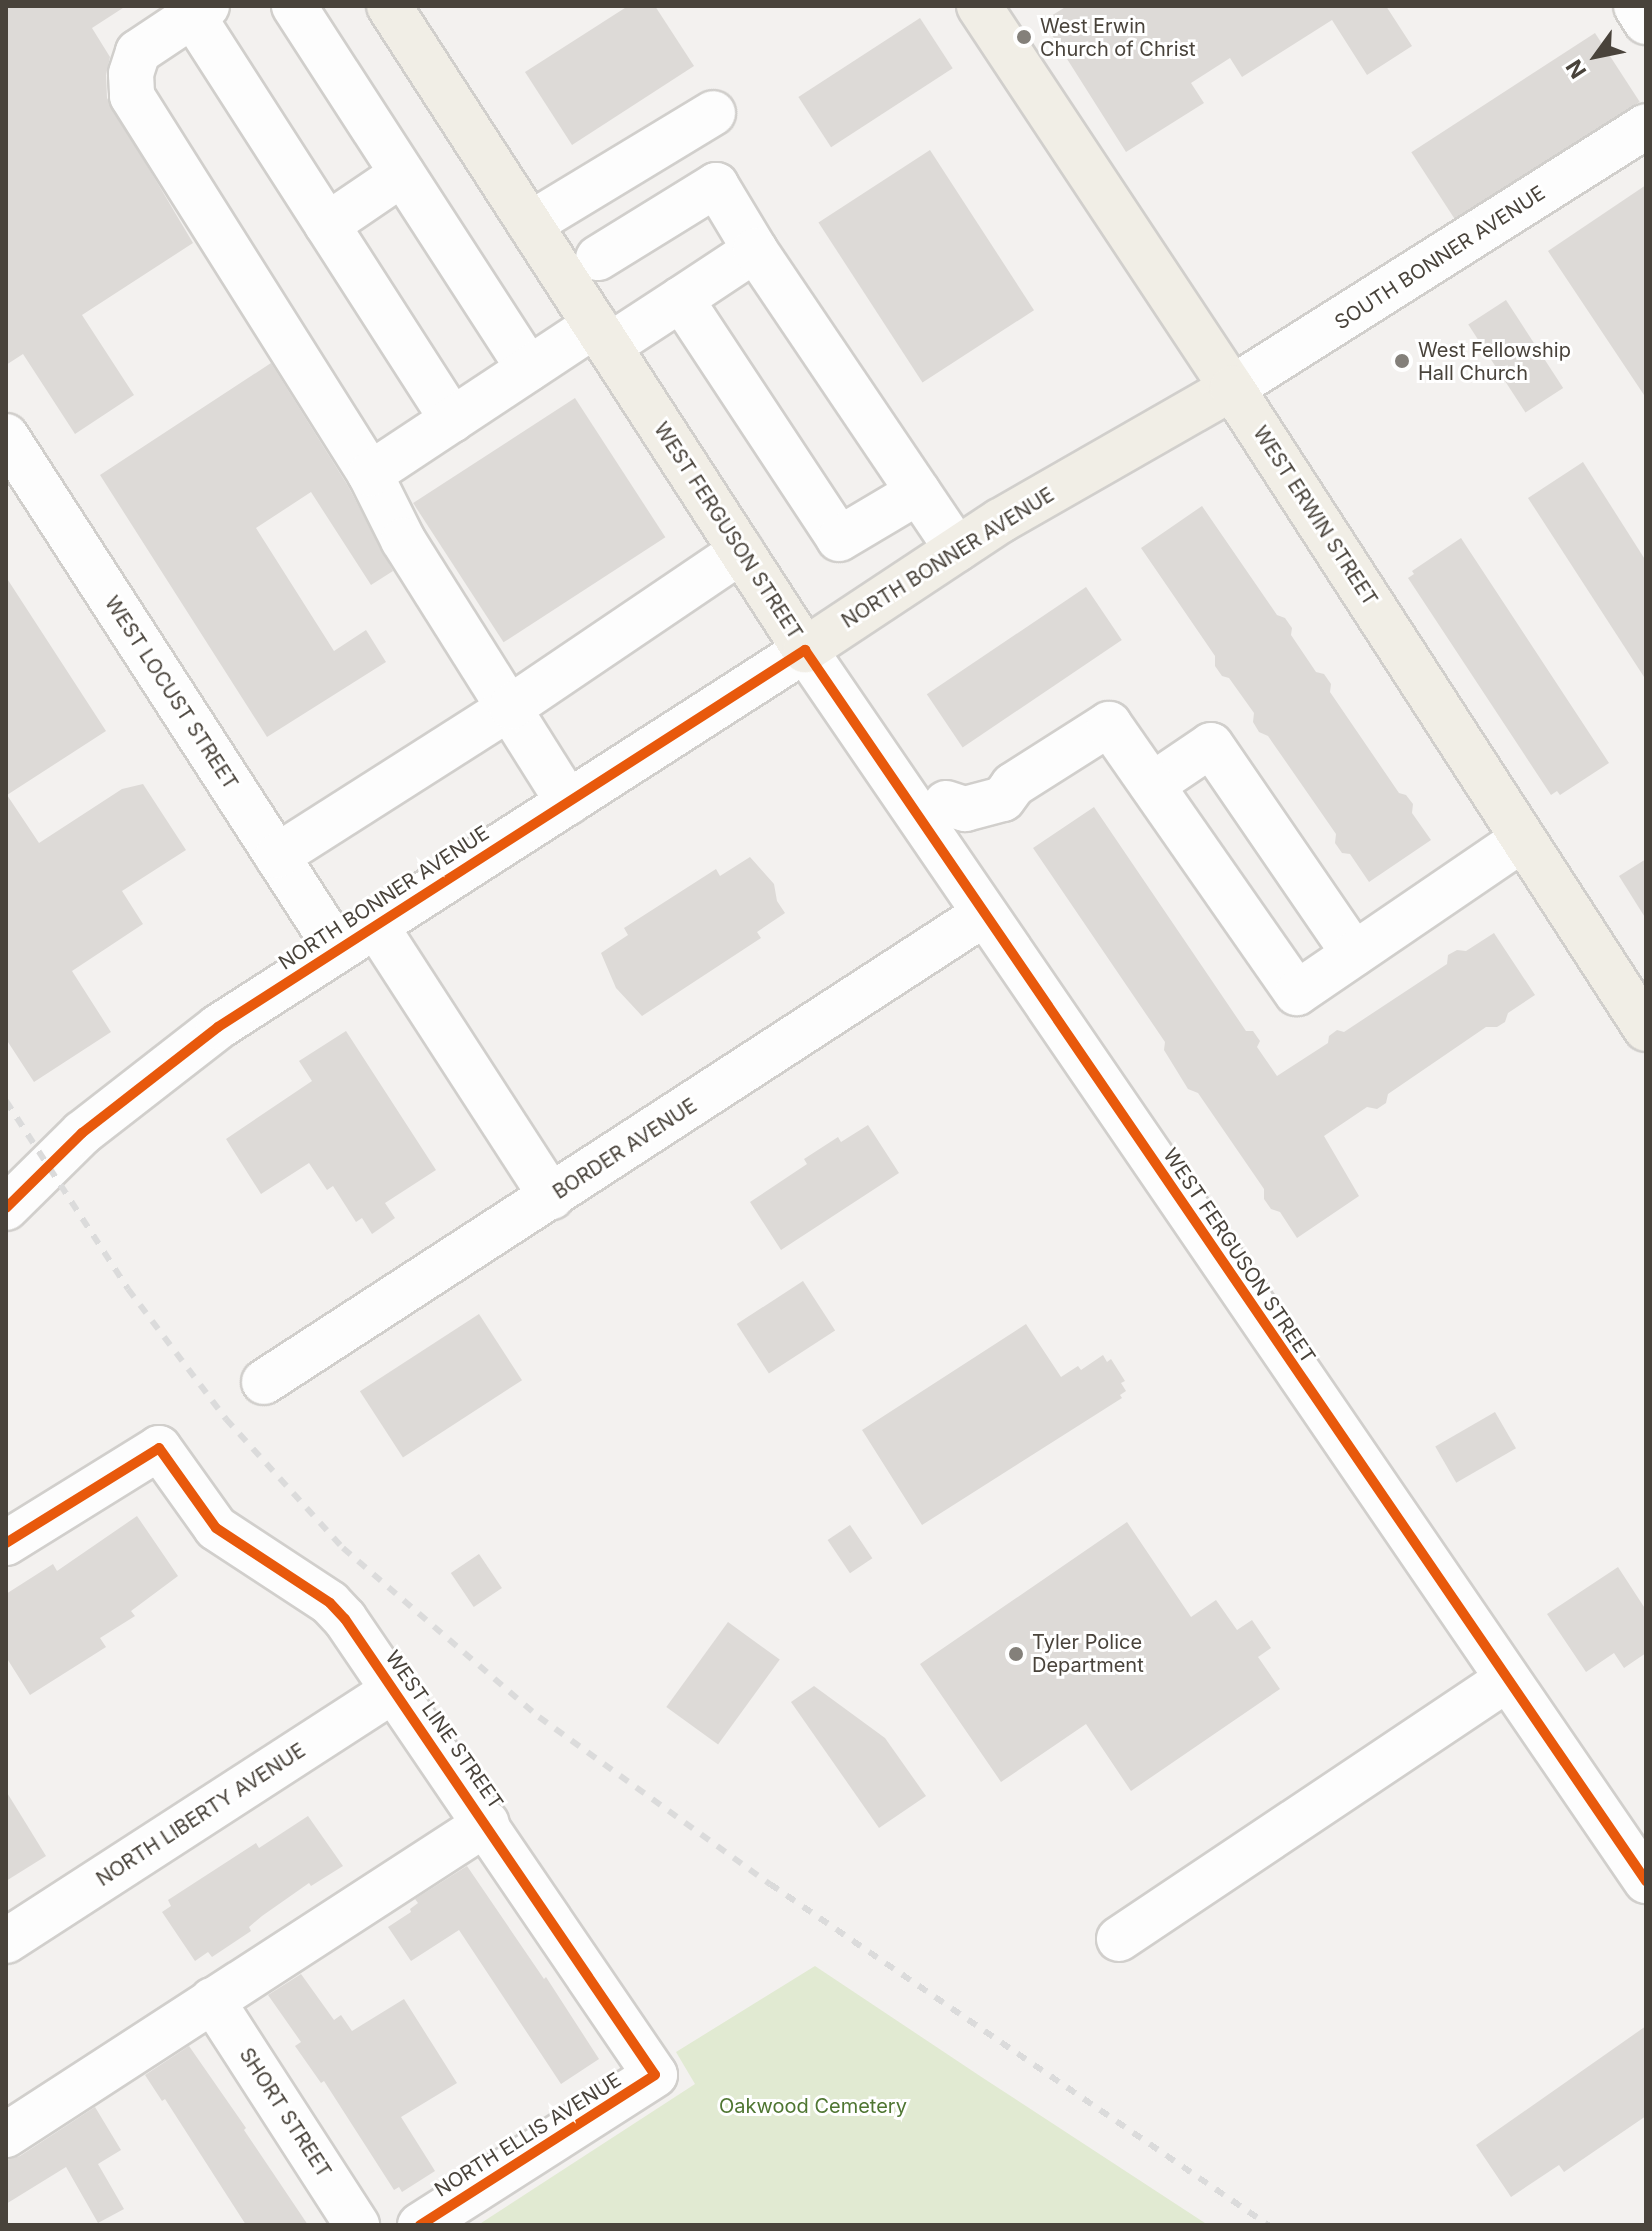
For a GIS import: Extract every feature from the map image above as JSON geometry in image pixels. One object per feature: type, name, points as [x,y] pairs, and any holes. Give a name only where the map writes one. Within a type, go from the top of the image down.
[{"type":"main road","name":"WEST FERGUSON STREET","points":[[389,6],[805,650]]},
{"type":"main road","name":"WEST ERWIN STREET","points":[[979,6],[1232,388],[1523,839],[1643,1017]]},
{"type":"main road","name":"NORTH BONNER AVENUE","points":[[805,650],[1000,521],[1232,388]]},
{"type":"street","points":[[294,6],[529,369]]},
{"type":"street","points":[[1636,6],[1646,22]]},
{"type":"street","points":[[452,420],[327,225],[200,11],[138,52],[131,74],[132,96],[370,474],[403,540],[568,802]]},
{"type":"street","points":[[530,224],[697,122],[716,185],[755,250],[957,549]]},
{"type":"street","name":"SOUTH BONNER AVENUE","points":[[1232,388],[1646,126]]},
{"type":"street","points":[[327,225],[402,174]]},
{"type":"street","points":[[598,258],[716,185]]},
{"type":"street","points":[[370,474],[529,369],[681,299],[755,250]]},
{"type":"street","points":[[681,299],[839,539],[918,492]]},
{"type":"street","name":"WEST LOCUST STREET","points":[[6,436],[337,949]]},
{"type":"street","points":[[277,856],[511,707],[741,551]]},
{"type":"street","name":"NORTH BONNER AVENUE","points":[[6,1208],[82,1133],[218,1027],[805,650]]},
{"type":"street","name":"WEST FERGUSON STREET","points":[[805,650],[933,812],[984,914],[1646,1881]]},
{"type":"street","points":[[933,812],[951,786],[995,774],[1013,785],[1109,724],[1297,993],[1523,839]]},
{"type":"street","points":[[1152,785],[1211,745],[1354,954]]},
{"type":"street","name":"BORDER AVENUE","points":[[264,1382],[984,914]]},
{"type":"street","points":[[376,926],[551,1197]]},
{"type":"street","name":"WEST LINE STREET","points":[[6,1543],[159,1448],[216,1528],[330,1603],[395,1689],[655,2075]]},
{"type":"street","points":[[1119,1939],[1506,1680]]},
{"type":"street","name":"NORTH LIBERTY AVENUE","points":[[6,1941],[395,1689]]},
{"type":"street","points":[[6,2135],[487,1823]]},
{"type":"street","name":"SHORT STREET","points":[[212,2000],[357,2225]]},
{"type":"street","name":"NORTH ELLIS AVENUE","points":[[420,2225],[655,2075]]},
{"type":"green space","name":"Oakwood Cemetery","points":[[815,1966],[1208,2225],[478,2225],[695,2084],[676,2052]]},
{"type":"building","points":[[6,6],[126,6],[92,28],[110,57],[106,75],[107,98],[193,243],[82,315],[134,395],[75,434],[23,354],[6,365]]},
{"type":"building","points":[[628,6],[655,6],[694,66],[572,145],[525,72]]},
{"type":"building","points":[[1067,6],[1386,6],[1412,46],[1367,75],[1332,20],[1242,77],[1230,58],[1191,83],[1204,103],[1126,152],[1043,21]]},
{"type":"building","points":[[920,18],[953,68],[831,147],[798,97]]},
{"type":"building","points":[[1595,33],[1640,102],[1456,221],[1411,152]]},
{"type":"building","points":[[930,150],[1034,310],[922,383],[818,222]]},
{"type":"building","points":[[1646,185],[1646,398],[1548,251]]},
{"type":"building","points":[[1506,300],[1563,388],[1525,413],[1468,325]]},
{"type":"building","points":[[271,363],[348,486],[393,571],[371,585],[311,492],[256,528],[334,651],[366,630],[386,662],[267,737],[100,475]]},
{"type":"building","points":[[575,398],[665,537],[504,642],[413,503]]},
{"type":"building","points":[[1583,462],[1646,561],[1646,680],[1528,498]]},
{"type":"building","points":[[1202,506],[1277,615],[1285,618],[1292,628],[1291,635],[1316,672],[1324,674],[1331,684],[1330,692],[1399,793],[1406,795],[1413,804],[1412,813],[1431,840],[1369,882],[1350,854],[1342,853],[1335,843],[1336,834],[1268,736],[1259,732],[1253,722],[1254,713],[1229,678],[1222,676],[1215,666],[1215,656],[1141,548]]},
{"type":"building","points":[[1461,538],[1609,763],[1560,795],[1557,791],[1551,795],[1408,578],[1414,574],[1412,571]]},
{"type":"building","points":[[6,577],[106,731],[7,795],[39,843],[122,789],[143,784],[186,850],[122,891],[143,924],[72,971],[111,1032],[34,1082],[6,1039]]},
{"type":"building","points":[[1086,587],[1122,640],[963,747],[927,694]]},
{"type":"building","points":[[1094,807],[1246,1031],[1253,1031],[1260,1041],[1257,1047],[1277,1076],[1328,1043],[1329,1036],[1337,1030],[1344,1032],[1447,964],[1448,955],[1457,950],[1466,951],[1494,933],[1535,995],[1508,1013],[1505,1022],[1497,1027],[1486,1027],[1388,1094],[1386,1103],[1377,1109],[1367,1107],[1324,1136],[1359,1196],[1297,1238],[1280,1212],[1271,1209],[1264,1199],[1264,1189],[1198,1093],[1188,1089],[1164,1050],[1165,1042],[1033,848]]},
{"type":"building","points":[[750,857],[774,884],[777,901],[785,913],[757,932],[761,938],[642,1016],[616,988],[601,953],[628,935],[624,928],[716,869],[720,876]]},
{"type":"building","points":[[1646,859],[1646,919],[1619,876]]},
{"type":"building","points":[[346,1031],[436,1170],[385,1203],[395,1218],[372,1234],[362,1218],[356,1222],[333,1186],[327,1190],[309,1163],[261,1194],[226,1139],[312,1081],[299,1061]]},
{"type":"building","points":[[868,1125],[899,1173],[781,1250],[750,1202],[807,1164],[804,1159],[838,1137],[841,1142]]},
{"type":"building","points":[[803,1281],[835,1330],[769,1374],[737,1324]]},
{"type":"building","points":[[479,1314],[522,1380],[403,1458],[360,1391]]},
{"type":"building","points":[[1026,1324],[1061,1377],[1078,1366],[1081,1370],[1103,1355],[1107,1362],[1111,1359],[1125,1381],[1121,1383],[1126,1391],[1120,1395],[1122,1398],[922,1525],[862,1430]]},
{"type":"building","points":[[1495,1412],[1516,1448],[1456,1483],[1435,1446]]},
{"type":"building","points":[[137,1516],[178,1576],[131,1611],[135,1616],[100,1638],[106,1647],[30,1695],[6,1657],[6,1594],[53,1564],[57,1571]]},
{"type":"building","name":"Tyler Police Department","points":[[1127,1522],[1191,1617],[1216,1600],[1237,1630],[1252,1620],[1271,1648],[1258,1657],[1280,1689],[1131,1791],[1086,1724],[1001,1782],[920,1664]]},
{"type":"building","points":[[850,1525],[872,1558],[850,1573],[828,1540]]},
{"type":"building","points":[[479,1554],[502,1588],[474,1607],[451,1573]]},
{"type":"building","points":[[1618,1567],[1646,1610],[1646,1653],[1624,1668],[1614,1653],[1586,1672],[1547,1614]]},
{"type":"building","points":[[728,1622],[780,1660],[718,1745],[666,1707]]},
{"type":"building","points":[[814,1686],[885,1738],[926,1796],[879,1828],[791,1702]]},
{"type":"building","points":[[6,1791],[46,1856],[6,1881]]},
{"type":"building","points":[[308,1816],[343,1866],[311,1886],[309,1883],[262,1916],[249,1927],[251,1931],[212,1957],[208,1952],[195,1961],[162,1912],[171,1906],[168,1900],[256,1843],[259,1848]]},
{"type":"building","points":[[467,1866],[544,1979],[546,1977],[599,2059],[561,2084],[459,1930],[411,1961],[388,1927],[411,1912],[410,1909],[418,1903],[415,1899]]},
{"type":"building","points":[[301,1974],[334,2020],[341,2015],[352,2031],[404,1999],[457,2083],[401,2117],[435,2171],[402,2192],[399,2187],[394,2190],[324,2081],[321,2083],[295,2046],[301,2042],[268,1995]]},
{"type":"building","points":[[1646,2026],[1646,2116],[1564,2172],[1559,2165],[1511,2197],[1476,2145]]},
{"type":"building","points":[[189,2046],[308,2225],[246,2225],[165,2099],[162,2101],[145,2075]]},
{"type":"building","points":[[95,2107],[121,2150],[98,2164],[124,2209],[98,2223],[66,2167],[6,2204],[6,2160],[20,2156]]},
{"type":"railway","points":[[6,1101],[128,1289],[226,1419],[343,1548],[539,1717],[770,1884],[1268,2225]]},
{"type":"cycle path","points":[[6,1208],[82,1133],[218,1027],[805,650],[1646,1881]]},
{"type":"cycle path","points":[[6,1543],[159,1448],[216,1528],[330,1603],[345,1619],[655,2075],[420,2225]]},
{"type":"place","name":"West Erwin Church of Christ","points":[[1024,37]]},
{"type":"place","name":"West Fellowship Hall Church","points":[[1402,361]]},
{"type":"place","name":"Tyler Police Department","points":[[1016,1654]]}]
